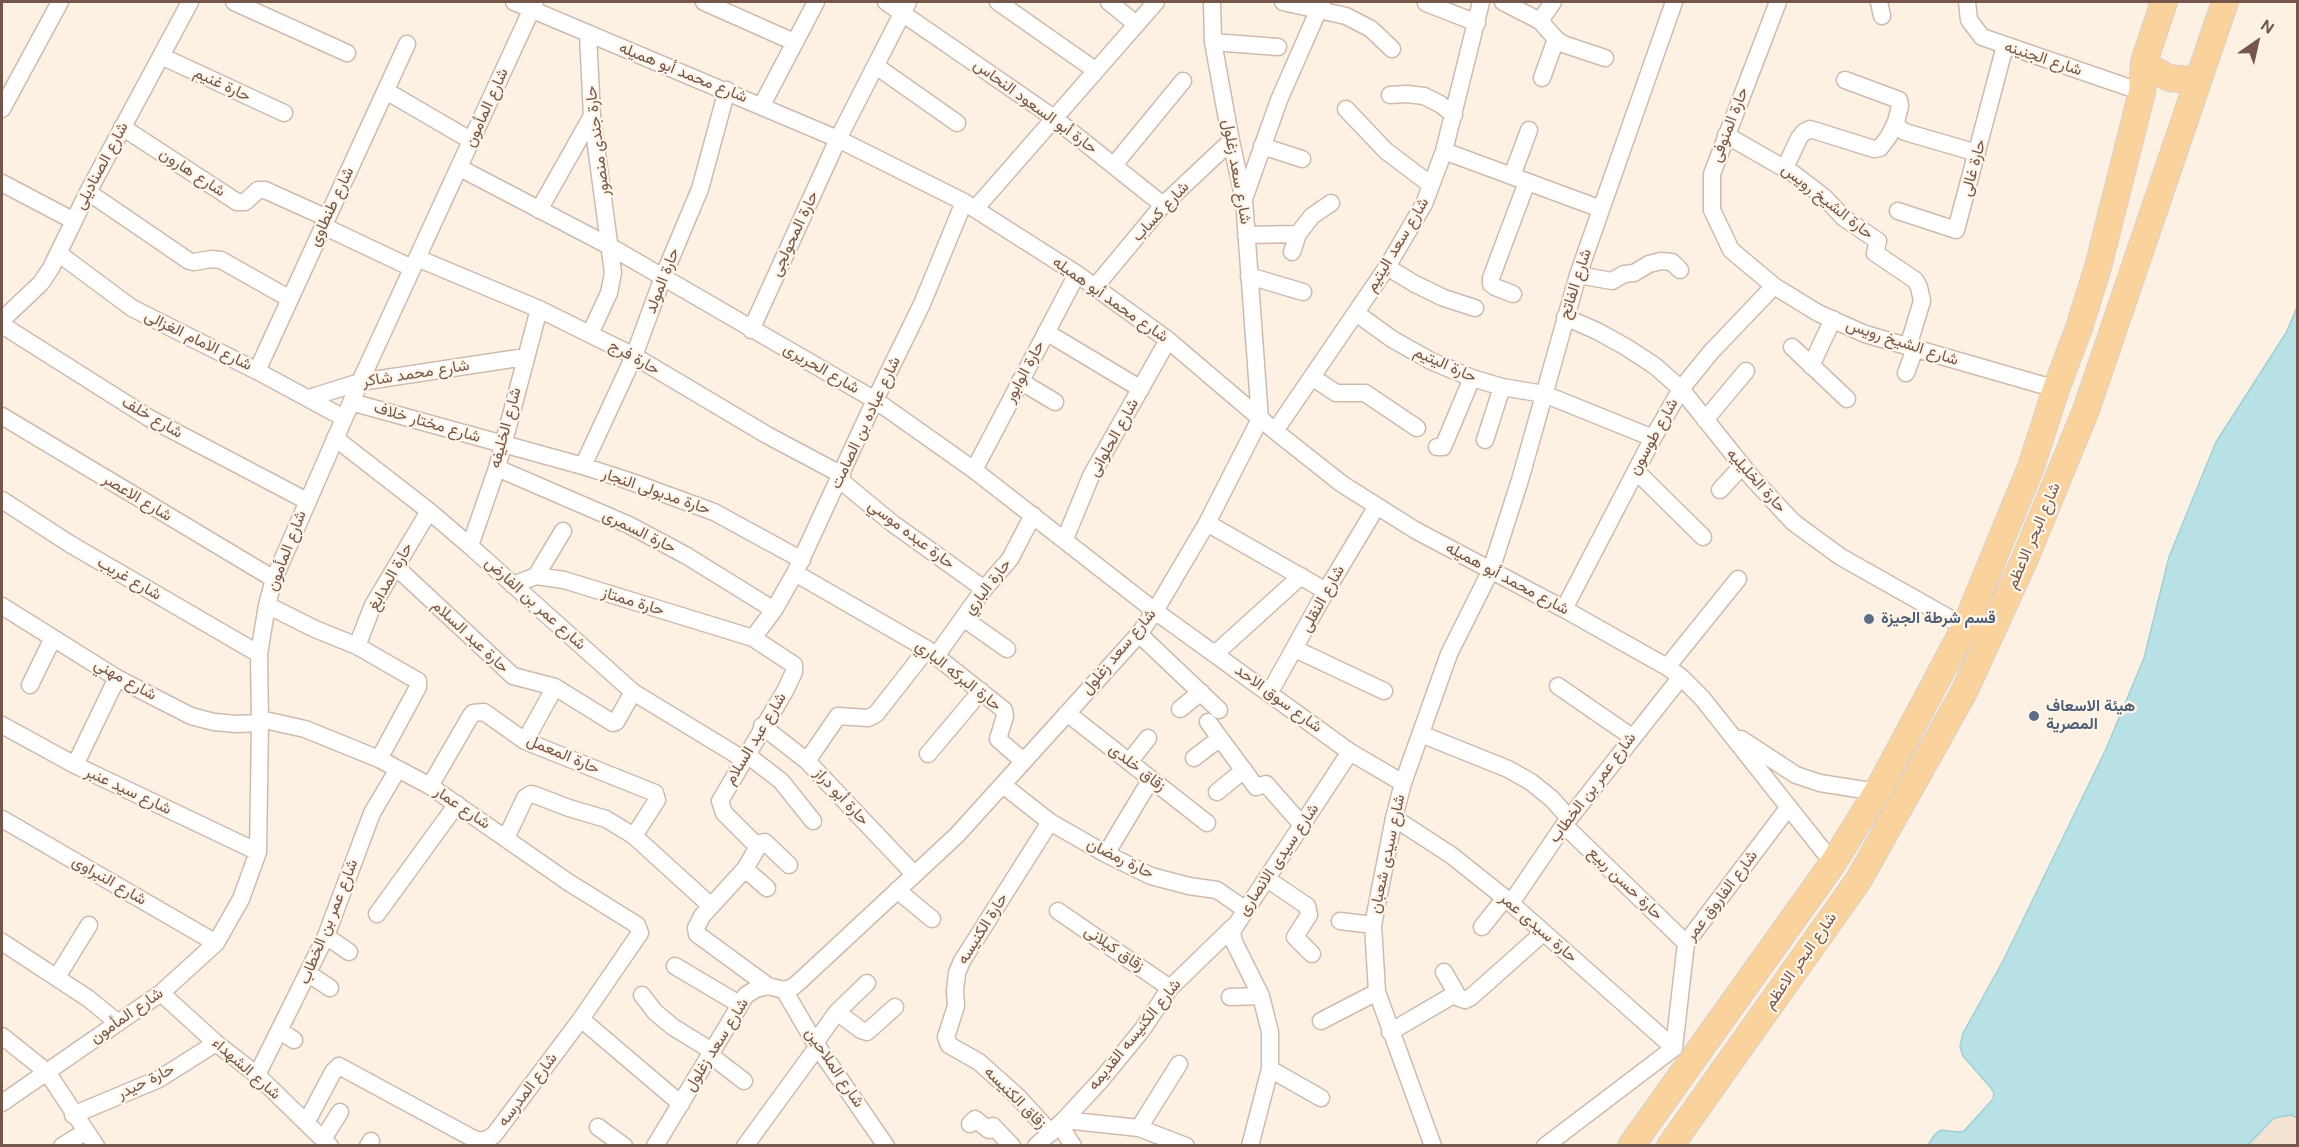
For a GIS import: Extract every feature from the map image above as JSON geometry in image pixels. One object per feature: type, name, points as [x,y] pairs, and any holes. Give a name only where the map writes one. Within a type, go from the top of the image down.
[{"type":"main road","name":"شارع البحر الاعظم","points":[[1631,1146],[1833,863],[1877,792],[1965,627],[2031,466],[2079,328],[2098,267],[2142,92],[2144,62],[2164,2]]},
{"type":"main road","name":"شارع البحر الاعظم","points":[[1670,1146],[1858,881],[1964,692],[2028,551],[2086,410],[2224,2]]},
{"type":"main road","points":[[2144,62],[2169,78],[2189,80],[2199,78]]},
{"type":"street","points":[[2,109],[60,2]]},
{"type":"street","name":"شارع الصناديلى","points":[[2,319],[41,283],[190,2]]},
{"type":"street","points":[[234,2],[347,53]]},
{"type":"street","name":"شارع محمد أبو هميله","points":[[514,2],[532,5],[588,34],[727,90],[838,139],[970,205],[1077,274],[1168,340],[1260,419],[1342,484],[1415,530],[1564,609],[1681,677],[1702,698],[1833,863]]},
{"type":"street","points":[[704,2],[794,42]]},
{"type":"street","points":[[762,105],[816,2]]},
{"type":"street","name":"حارة أبو السعود النحاس","points":[[886,2],[906,7],[1054,118],[1164,205]]},
{"type":"street","points":[[998,2],[1095,70]]},
{"type":"street","points":[[1109,2],[1136,24]]},
{"type":"street","name":"شارع عباده بن الصامت","points":[[753,638],[774,610],[798,566],[875,400],[970,205],[1054,118],[1156,2]]},
{"type":"street","name":"شارع سعد زغلول","points":[[655,1146],[746,995],[768,986],[784,990],[800,981],[957,835],[1138,634],[1155,611],[1207,523],[1260,419],[1244,200],[1213,42],[1212,2]]},
{"type":"street","points":[[1283,2],[1321,5],[1371,29],[1392,49]]},
{"type":"street","name":"شارع سعد اليتيم","points":[[1275,431],[1387,267],[1424,204],[1444,151],[1481,2]]},
{"type":"street","points":[[1503,2],[1540,21],[1563,44],[1605,58]]},
{"type":"street","points":[[1540,21],[1553,2]]},
{"type":"street","name":"شارع الفاتح","points":[[1491,570],[1520,480],[1578,275],[1674,2]]},
{"type":"street","name":"حارة المنوفى","points":[[1731,250],[1712,210],[1712,174],[1778,2]]},
{"type":"street","name":"شارع الجنينه","points":[[1967,2],[1969,20],[1982,38],[2142,92]]},
{"type":"street","points":[[1426,3],[1477,23]]},
{"type":"street","name":"شارع المأمون","points":[[2,1103],[161,993],[216,943],[241,899],[258,852],[259,654],[274,579],[351,402],[460,168],[532,5]]},
{"type":"street","points":[[1244,200],[1280,100],[1321,5]]},
{"type":"street","name":"حارة المحولجى","points":[[751,330],[838,139],[906,7]]},
{"type":"street","name":"حارة جندى منصور","points":[[588,34],[592,116],[613,273],[609,292],[590,334]]},
{"type":"street","points":[[1542,78],[1556,39]]},
{"type":"street","points":[[1213,42],[1278,47]]},
{"type":"street","name":"شارع طنطاوى","points":[[257,371],[407,44]]},
{"type":"street","name":"حارة غالى","points":[[1898,211],[1956,230],[2005,46]]},
{"type":"street","name":"حارة غنيم","points":[[161,56],[284,113]]},
{"type":"street","points":[[876,66],[957,123]]},
{"type":"street","points":[[1785,168],[1799,138],[1810,129],[1874,149],[1880,148],[1889,136],[1896,122],[1900,106],[1899,100],[1845,80]]},
{"type":"street","points":[[1114,165],[1183,81]]},
{"type":"street","name":"حارة المولد","points":[[583,466],[634,356],[663,277],[700,189],[727,90]]},
{"type":"street","points":[[386,91],[472,141]]},
{"type":"street","points":[[1390,95],[1407,93],[1424,96],[1440,104],[1454,115]]},
{"type":"street","points":[[1347,109],[1386,151],[1431,185]]},
{"type":"street","points":[[539,210],[592,116]]},
{"type":"street","points":[[1896,122],[1905,132],[1977,153]]},
{"type":"street","name":"شارع هارون","points":[[122,127],[237,202],[245,202],[258,190],[266,190],[325,222],[415,263]]},
{"type":"street","points":[[1513,294],[1495,287],[1491,284],[1491,278],[1520,179],[1528,130]]},
{"type":"street","name":"حارة الشيخ رويس","points":[[1726,135],[1785,168],[1824,197],[1844,218],[1878,241],[1875,253],[1915,280],[1919,286],[1922,302],[1911,348]]},
{"type":"street","name":"شارع كساب","points":[[1095,287],[1164,205],[1231,141]]},
{"type":"street","points":[[1262,146],[1302,159]]},
{"type":"street","points":[[1444,151],[1600,209]]},
{"type":"street","name":"شارع الحريرى","points":[[460,168],[611,247],[875,400],[1033,514],[1155,611]]},
{"type":"street","points":[[2,183],[74,221]]},
{"type":"street","points":[[88,192],[189,261],[220,260],[290,299]]},
{"type":"street","points":[[1292,252],[1298,234],[1312,216],[1331,203]]},
{"type":"street","points":[[1246,235],[1298,234]]},
{"type":"street","name":"شارع الشيخ رويس","points":[[1731,250],[1774,286],[1818,313],[1865,333],[1911,348],[2056,389]]},
{"type":"street","name":"شارع الامام الغزالى","points":[[58,253],[132,308],[344,418]]},
{"type":"street","points":[[1578,275],[1612,282],[1624,274],[1634,273],[1649,264],[1661,261],[1672,262],[1680,270]]},
{"type":"street","name":"حارة فرج","points":[[415,263],[539,309],[634,356],[841,477]]},
{"type":"street","points":[[1387,267],[1444,298],[1475,308]]},
{"type":"street","name":"حارة الوابور","points":[[974,470],[1077,274]]},
{"type":"street","points":[[1249,276],[1303,292]]},
{"type":"street","name":"شارع طوسون","points":[[1564,609],[1681,389],[1711,352],[1774,286]]},
{"type":"street","name":"شارع الخليفه","points":[[470,546],[497,468],[539,309]]},
{"type":"street","name":"حارة اليتيم","points":[[1356,313],[1392,339],[1431,361],[1472,378],[1502,387],[1544,394],[1653,438]]},
{"type":"street","name":"حارة الخليليه","points":[[1565,317],[1626,347],[1655,366],[1681,389],[1742,466],[1793,522],[1812,537],[1841,557],[1965,627]]},
{"type":"street","name":"شارع خلف","points":[[2,319],[149,418],[307,501]]},
{"type":"street","points":[[1812,366],[1833,319]]},
{"type":"street","points":[[1046,332],[1142,389]]},
{"type":"street","name":"شارع الحلوانى","points":[[1065,539],[1091,476],[1168,340]]},
{"type":"street","points":[[1792,347],[1848,399]]},
{"type":"street","points":[[1906,373],[1911,348]]},
{"type":"street","name":"شارع محمد شاكر","points":[[309,398],[360,382],[525,357]]},
{"type":"street","points":[[1705,420],[1746,371]]},
{"type":"street","points":[[1312,376],[1336,393],[1365,393],[1417,428]]},
{"type":"street","points":[[1437,447],[1443,447],[1472,378]]},
{"type":"street","points":[[1020,381],[1055,402]]},
{"type":"street","points":[[1485,440],[1502,387]]},
{"type":"street","name":"شارع مختار خلاف","points":[[351,402],[502,445]]},
{"type":"street","name":"شارع الاعصر","points":[[2,416],[274,579]]},
{"type":"street","name":"شارع عمر بن الفارض","points":[[335,438],[429,511],[633,692],[745,757],[781,781],[813,821]]},
{"type":"street","name":"حارة مدبولى النجار","points":[[502,445],[583,466],[714,512],[798,566]]},
{"type":"street","points":[[1720,490],[1742,466]]},
{"type":"street","name":"حارة السمرى","points":[[497,468],[629,525],[687,556],[774,610]]},
{"type":"street","points":[[1636,471],[1703,537]]},
{"type":"street","name":"حارة عبده موسي","points":[[841,477],[892,524],[984,589]]},
{"type":"street","name":"شارع غريب","points":[[2,500],[70,544],[259,654]]},
{"type":"street","name":"شارع النقلى","points":[[1270,692],[1326,591],[1377,506]]},
{"type":"street","name":"حارة المدابغ","points":[[357,646],[373,605],[429,511]]},
{"type":"street","name":"حارة الباري","points":[[807,761],[838,716],[868,718],[876,714],[963,618],[1010,559],[1033,514]]},
{"type":"street","points":[[1207,523],[1326,591]]},
{"type":"street","points":[[513,585],[536,576],[563,531]]},
{"type":"street","name":"حارة البركه الباري","points":[[798,566],[932,652],[1004,710],[1005,716],[999,739],[1023,761]]},
{"type":"street","name":"حارة عبد السلام","points":[[396,567],[513,676],[555,687]]},
{"type":"street","name":"شارع سيدى شعبان","points":[[1433,1146],[1377,992],[1373,925],[1403,783],[1449,654],[1491,570]]},
{"type":"street","name":"حارة ممتاز","points":[[536,576],[564,580],[753,638]]},
{"type":"street","points":[[1216,653],[1300,576]]},
{"type":"street","points":[[1667,667],[1738,579]]},
{"type":"street","points":[[267,605],[315,629],[357,646],[411,676],[418,684],[379,759]]},
{"type":"street","name":"شارع مهني","points":[[2,606],[117,678],[191,716],[214,722],[237,724],[260,721]]},
{"type":"street","name":"شارع سوق الاحد","points":[[1155,611],[1350,752],[1403,783]]},
{"type":"street","points":[[963,618],[1008,649]]},
{"type":"street","points":[[1138,634],[1201,692],[1214,716],[1220,738],[1256,787],[1266,784],[1302,826]]},
{"type":"street","points":[[30,685],[52,638]]},
{"type":"street","name":"شارع عبد السلام","points":[[753,638],[792,663],[795,668],[785,691],[722,794],[721,807],[724,813],[761,845],[789,865]]},
{"type":"street","points":[[1295,649],[1384,691]]},
{"type":"street","name":"شارع عمر بن الخطاب","points":[[1482,927],[1508,901],[1632,737],[1681,677]]},
{"type":"street","points":[[75,765],[117,678]]},
{"type":"street","points":[[1558,686],[1632,737]]},
{"type":"street","points":[[525,741],[555,687],[615,723],[633,692]]},
{"type":"street","points":[[928,754],[981,691]]},
{"type":"street","points":[[1180,709],[1201,692]]},
{"type":"street","name":"حارة المعمل","points":[[430,786],[474,713],[484,712],[525,741],[655,793],[657,800],[634,836]]},
{"type":"street","name":"زقاق خلدى","points":[[1067,713],[1207,823]]},
{"type":"street","name":"شارع عمار","points":[[260,721],[305,729],[379,759],[430,786],[568,882],[637,925],[638,937]]},
{"type":"street","name":"شارع سيد عنبر","points":[[2,725],[75,765],[258,852]]},
{"type":"street","name":"حارة أبو دراز","points":[[762,726],[807,761],[914,874]]},
{"type":"street","name":"شارع محمد أبو هميله","points":[[1725,728],[1796,775],[1820,783],[1877,792]]},
{"type":"street","name":"حارة حسن ربيع","points":[[1421,734],[1508,769],[1531,782],[1552,799],[1567,822],[1686,943]]},
{"type":"street","points":[[1129,762],[1148,738]]},
{"type":"street","points":[[1194,758],[1220,738]]},
{"type":"street","name":"شارع سيدى الانصارى","points":[[1250,1146],[1270,1069],[1270,1032],[1261,996],[1234,942],[1234,926],[1350,752]]},
{"type":"street","name":"شارع عمر بن الخطاب","points":[[257,1075],[287,1036],[372,813],[399,769]]},
{"type":"street","points":[[1217,792],[1244,770]]},
{"type":"street","points":[[1106,854],[1151,779]]},
{"type":"street","name":"حارة رمضان","points":[[1003,785],[1050,822],[1106,854],[1151,876],[1189,886],[1217,890],[1246,910]]},
{"type":"street","points":[[506,838],[525,798],[531,794],[606,819],[634,836],[711,906]]},
{"type":"street","points":[[377,914],[457,804]]},
{"type":"street","name":"شارع الفاروق عمر","points":[[1674,1048],[1686,943],[1788,808]]},
{"type":"street","name":"حارة سيدى عمر","points":[[1394,818],[1451,855],[1508,901],[1674,1048]]},
{"type":"street","name":"شارع النبراوى","points":[[2,819],[216,943]]},
{"type":"street","name":"حارة الكنيسه","points":[[949,1045],[946,1037],[956,1006],[957,973],[962,961],[1050,822]]},
{"type":"street","points":[[761,845],[745,869],[698,921],[697,934],[768,986]]},
{"type":"street","points":[[745,869],[766,888]]},
{"type":"street","points":[[1267,879],[1307,906],[1309,915],[1295,937],[1312,954]]},
{"type":"street","points":[[897,890],[932,919]]},
{"type":"street","name":"زقاق كيلانى","points":[[1058,911],[1170,987]]},
{"type":"street","points":[[1340,921],[1373,925]]},
{"type":"street","points":[[57,977],[89,925]]},
{"type":"street","name":"شارع الكنيسه القديمه","points":[[1036,1146],[1058,1126],[1142,1030],[1170,987],[1234,926]]},
{"type":"street","points":[[1444,972],[1455,994],[1465,1000],[1543,933]]},
{"type":"street","points":[[326,936],[349,952]]},
{"type":"street","name":"شارع المدرسه","points":[[306,1123],[333,1072],[339,1066],[474,1139],[481,1141],[488,1139],[494,1135],[581,1019],[638,937]]},
{"type":"street","points":[[2,942],[90,999],[118,1023]]},
{"type":"street","points":[[675,966],[739,1004]]},
{"type":"street","points":[[309,974],[330,988]]},
{"type":"street","points":[[745,1146],[817,1045],[837,1012],[867,983]]},
{"type":"street","name":"شارع الملاحين","points":[[784,990],[817,1045],[886,1146]]},
{"type":"street","points":[[1321,1022],[1377,992]]},
{"type":"street","name":"شارع الشهداء","points":[[161,993],[216,1043],[257,1075],[326,1142]]},
{"type":"street","points":[[1390,1032],[1455,994]]},
{"type":"street","points":[[642,995],[655,1012],[711,1053],[744,1081]]},
{"type":"street","points":[[1230,997],[1261,996]]},
{"type":"street","points":[[837,1012],[867,1032],[895,1007]]},
{"type":"street","points":[[581,1019],[681,1104]]},
{"type":"street","points":[[2,1036],[47,1072],[90,1139],[62,1146]]},
{"type":"street","name":"حارة حيدر","points":[[74,1115],[159,1079],[216,1043]]},
{"type":"street","name":"زقاق الكنيسه","points":[[949,1045],[979,1062],[1017,1096],[1058,1126],[1073,1146]]},
{"type":"street","points":[[1545,1146],[1674,1048]]},
{"type":"street","points":[[1139,1128],[1179,1064]]},
{"type":"street","points":[[1270,1069],[1321,1098]]},
{"type":"street","points":[[326,1142],[340,1112]]},
{"type":"street","points":[[970,1124],[975,1119],[989,1130],[993,1126],[1012,1146]]},
{"type":"street","points":[[1058,1126],[1139,1128],[1186,1146]]},
{"type":"street","points":[[598,1127],[624,1146]]},
{"type":"shaded area","points":[[2291,1115],[2297,1118],[2297,1145],[2248,1146],[2274,1118]]},
{"type":"water","points":[[2297,307],[2297,1118],[2291,1115],[2274,1118],[2248,1145],[1928,1145],[1935,1134],[1941,1130],[1964,1131],[1993,1099],[1994,1093],[1991,1088],[1963,1056],[1960,1047],[1963,1033],[2003,961],[2106,749],[2144,658],[2169,557],[2216,442],[2286,333]]},
{"type":"place","name":"قسم شرطة الجيزة","points":[[1869,619]]},
{"type":"place","name":"هيئة الاسعاف المصرية","points":[[2034,716]]}]
